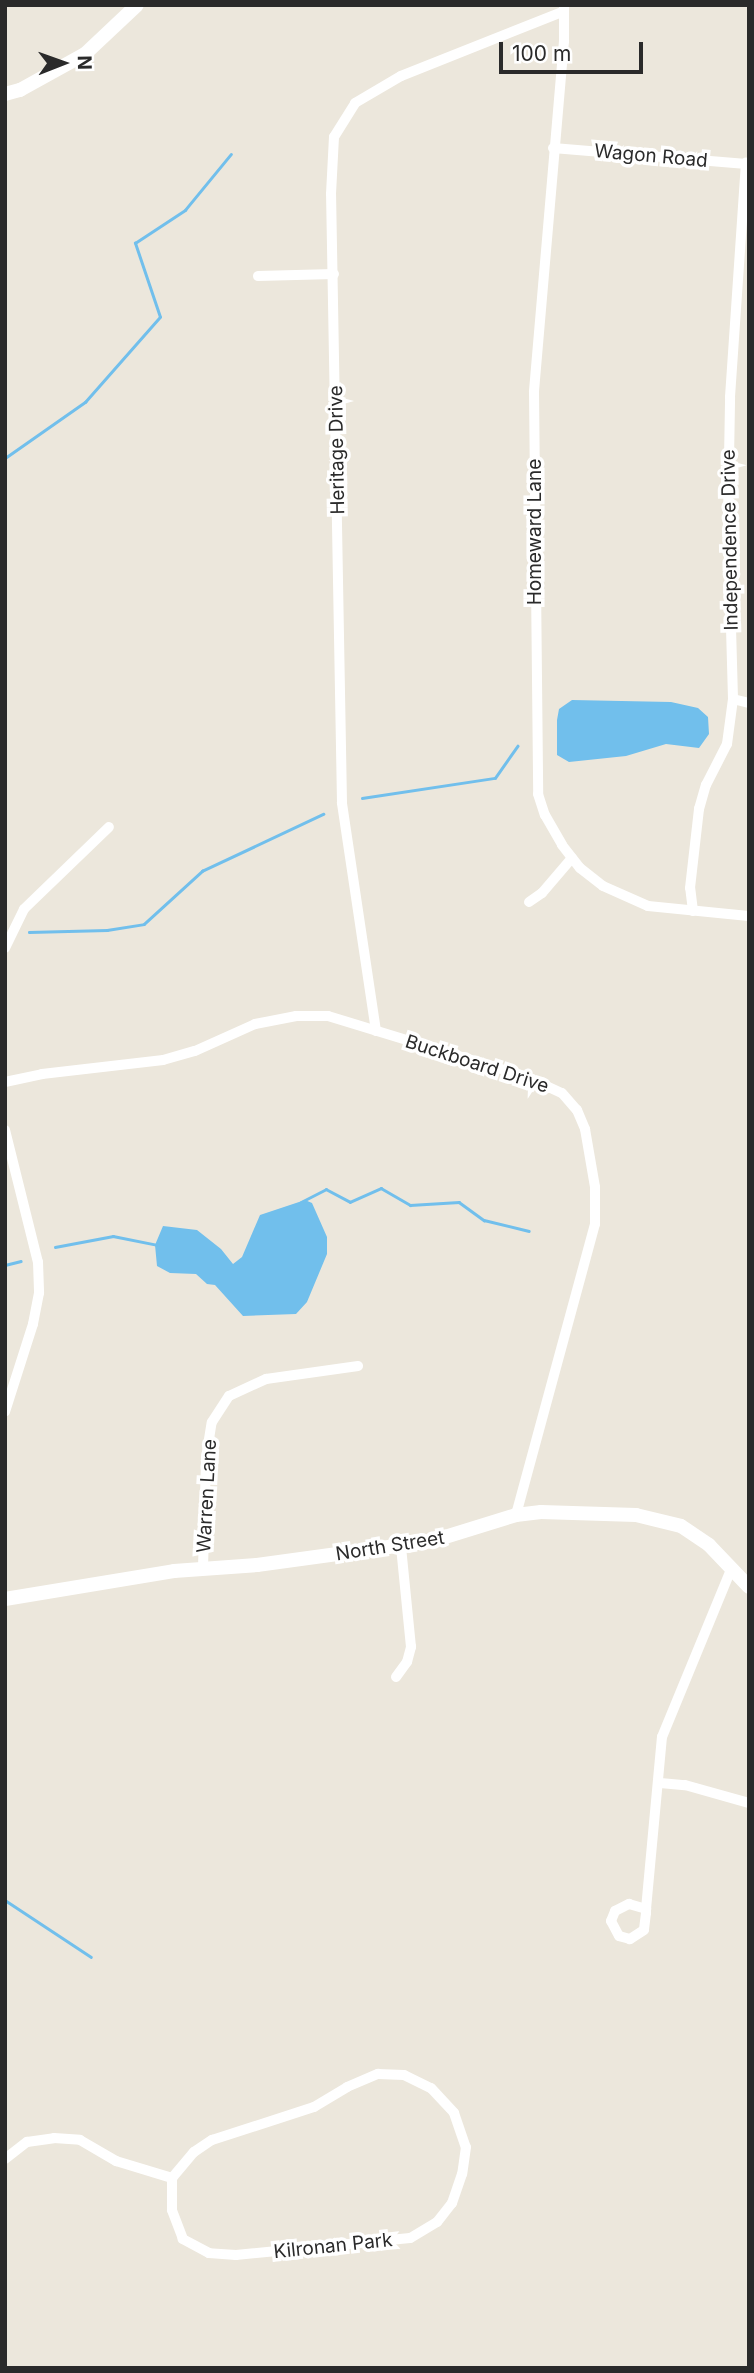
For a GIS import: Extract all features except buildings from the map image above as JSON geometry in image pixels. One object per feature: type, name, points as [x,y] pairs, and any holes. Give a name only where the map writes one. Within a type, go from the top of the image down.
[{"type":"street","points":[[5,94],[20,90],[85,54],[137,5]]},
{"type":"street","name":"Homeward Lane","points":[[564,8],[534,392],[538,794],[545,815],[572,858],[603,886],[648,906],[749,916]]},
{"type":"street","name":"Heritage Drive","points":[[376,1031],[342,803],[334,138],[355,103],[401,76],[564,8]]},
{"type":"street","name":"Wagon Road","points":[[553,148],[748,164]]},
{"type":"street","name":"Independence Drive","points":[[692,911],[690,888],[699,810],[706,785],[727,744],[733,699],[728,517],[730,397],[748,164]]},
{"type":"street","points":[[258,276],[334,274]]},
{"type":"street","points":[[733,699],[749,702]]},
{"type":"street","points":[[5,948],[24,909],[109,827]]},
{"type":"street","points":[[529,902],[542,893],[572,858]]},
{"type":"street","name":"Buckboard Drive","points":[[5,1082],[42,1074],[163,1060],[195,1051],[255,1024],[296,1016],[328,1016],[542,1083],[568,1099],[585,1129],[595,1187],[595,1224],[516,1515]]},
{"type":"street","points":[[5,1130],[9,1163],[38,1262],[39,1293],[33,1324],[5,1412]]},
{"type":"street","name":"Warren Lane","points":[[203,1568],[206,1458],[212,1422],[229,1396],[266,1379],[358,1366]]},
{"type":"street","name":"North Street","points":[[5,1598],[203,1568],[257,1565],[401,1546],[450,1538],[516,1515],[578,1513],[663,1519],[694,1532],[749,1587]]},
{"type":"street","points":[[396,1677],[407,1662],[411,1647],[401,1546]]},
{"type":"street","points":[[646,1909],[650,1848],[660,1783],[659,1754],[668,1717],[731,1570]]},
{"type":"street","points":[[660,1783],[685,1785],[749,1802]]},
{"type":"street","name":"Kilronan Park","points":[[379,2074],[404,2075],[431,2088],[454,2113],[466,2147],[462,2174],[452,2203],[437,2222],[410,2238],[236,2256],[209,2253],[183,2239],[172,2210],[172,2178],[194,2152],[212,2140],[314,2107],[347,2087],[379,2074]]},
{"type":"street","points":[[5,2159],[27,2142],[54,2138],[80,2140],[116,2161],[172,2178]]},
{"type":"water","points":[[572,700],[671,702],[698,708],[708,717],[709,734],[699,748],[666,744],[626,756],[569,762],[557,755],[557,720],[559,709]]},
{"type":"water","points":[[305,1200],[312,1203],[327,1237],[327,1254],[307,1302],[296,1314],[243,1316],[215,1285],[207,1284],[196,1274],[170,1273],[157,1266],[155,1245],[163,1226],[197,1230],[221,1249],[233,1264],[242,1257],[260,1215]]},
{"type":"waterway","points":[[5,458],[85,402],[160,317],[135,243],[185,210],[231,154]]},
{"type":"waterway","points":[[362,798],[495,778],[517,746]]},
{"type":"waterway","points":[[29,932],[107,930],[144,924],[202,871],[323,814]]},
{"type":"waterway","points":[[301,1202],[326,1189],[350,1202],[381,1188],[410,1205],[459,1202],[484,1220],[529,1231]]},
{"type":"waterway","points":[[55,1247],[113,1236],[158,1245]]},
{"type":"waterway","points":[[5,1265],[21,1261]]},
{"type":"waterway","points":[[5,1900],[91,1957]]}]
